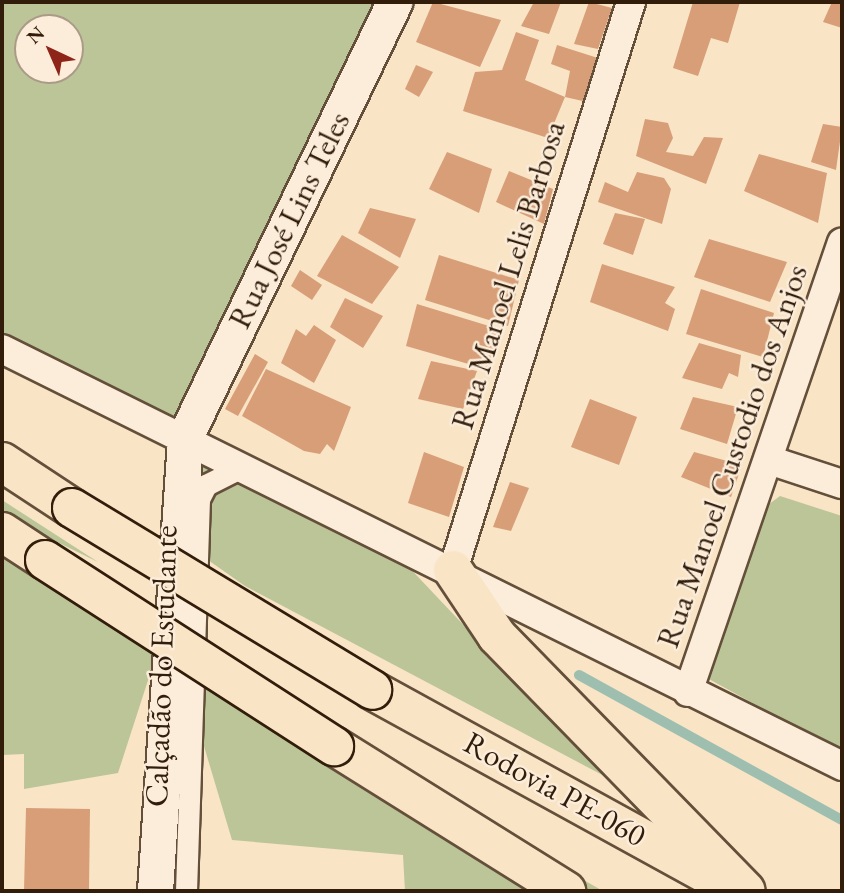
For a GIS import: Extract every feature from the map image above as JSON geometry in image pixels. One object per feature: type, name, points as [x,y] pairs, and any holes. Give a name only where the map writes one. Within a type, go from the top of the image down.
[{"type":"highway","name":"Rodovia PE-060","points":[[2,462],[72,509],[372,690],[736,891]]},
{"type":"highway","points":[[4,535],[566,891]]},
{"type":"highway","points":[[453,570],[497,636],[746,891]]},
{"type":"street","name":"Rua José Lins Teles","points":[[185,437],[394,2]]},
{"type":"street","name":"Rua Manoel Lelis Barbosa","points":[[453,570],[631,2]]},
{"type":"street","name":"Rua Manoel Custodio dos Anjos","points":[[688,692],[772,461],[842,243]]},
{"type":"street","points":[[2,349],[453,570],[688,692],[842,766]]},
{"type":"street","points":[[155,891],[185,437]]},
{"type":"street","points":[[772,461],[842,484]]},
{"type":"street","name":"Calçadão do Estudante","points":[[186,891],[199,499],[206,485],[242,467]]},
{"type":"green space","points":[[2,2],[394,2],[185,437],[2,338]]},
{"type":"green space","points":[[197,454],[404,562],[608,778],[245,586],[181,541]]},
{"type":"green space","points":[[780,496],[842,516],[842,752],[707,678],[761,510]]},
{"type":"green space","points":[[2,500],[98,562],[2,515]]},
{"type":"green space","points":[[2,533],[162,637],[118,773],[24,789],[24,754],[2,755]]},
{"type":"green space","points":[[216,672],[603,891],[405,891],[403,855],[232,840],[189,696]]},
{"type":"building","points":[[433,2],[501,20],[480,67],[416,42]]},
{"type":"building","points":[[534,2],[561,2],[549,34],[521,26]]},
{"type":"building","points":[[589,2],[612,8],[598,49],[574,44]]},
{"type":"building","points":[[693,2],[740,2],[728,43],[711,38],[698,76],[673,68]]},
{"type":"building","points":[[832,2],[842,2],[842,28],[823,22]]},
{"type":"building","points":[[516,32],[539,40],[525,80],[565,97],[548,138],[463,111],[475,72],[502,70]]},
{"type":"building","points":[[557,45],[601,59],[587,102],[565,97],[570,71],[551,64]]},
{"type":"building","points":[[416,65],[433,72],[419,97],[405,89]]},
{"type":"building","points":[[645,119],[668,123],[673,138],[666,152],[693,156],[704,137],[723,138],[706,184],[636,156]]},
{"type":"building","points":[[823,124],[842,127],[836,170],[811,162]]},
{"type":"building","points":[[447,152],[492,169],[479,213],[429,189]]},
{"type":"building","points":[[759,154],[827,173],[818,223],[744,191]]},
{"type":"building","points":[[509,171],[553,189],[544,224],[496,202]]},
{"type":"building","points":[[637,172],[664,178],[671,189],[662,224],[598,202],[605,182],[628,192]]},
{"type":"building","points":[[370,208],[416,219],[400,258],[358,233]]},
{"type":"building","points":[[615,213],[645,219],[633,255],[603,244]]},
{"type":"building","points":[[342,235],[399,267],[372,304],[317,276]]},
{"type":"building","points":[[709,239],[787,262],[770,302],[694,277]]},
{"type":"building","points":[[439,255],[519,280],[508,326],[425,300]]},
{"type":"building","points":[[602,264],[675,287],[665,303],[675,309],[668,331],[590,302]]},
{"type":"building","points":[[300,270],[322,285],[312,300],[291,286]]},
{"type":"building","points":[[701,289],[774,313],[763,357],[686,334]]},
{"type":"building","points":[[345,298],[383,316],[363,348],[330,327]]},
{"type":"building","points":[[417,304],[502,330],[486,369],[406,346]]},
{"type":"building","points":[[314,325],[336,340],[314,383],[281,363],[296,329],[306,336]]},
{"type":"building","points":[[699,343],[741,355],[738,377],[729,373],[722,389],[682,378]]},
{"type":"building","points":[[255,354],[268,362],[238,416],[225,409]]},
{"type":"building","points":[[431,361],[477,371],[463,409],[418,399]]},
{"type":"building","points":[[266,369],[351,407],[334,451],[327,444],[320,454],[304,451],[242,416]]},
{"type":"building","points":[[693,397],[738,407],[727,444],[680,429]]},
{"type":"building","points":[[590,399],[637,417],[619,465],[571,447]]},
{"type":"building","points":[[424,452],[464,467],[449,517],[408,503]]},
{"type":"building","points":[[694,452],[742,465],[731,497],[681,477]]},
{"type":"building","points":[[510,482],[529,488],[511,531],[493,527]]},
{"type":"building","points":[[26,808],[90,809],[89,891],[24,891]]},
{"type":"waterway","points":[[579,675],[842,820]]}]
